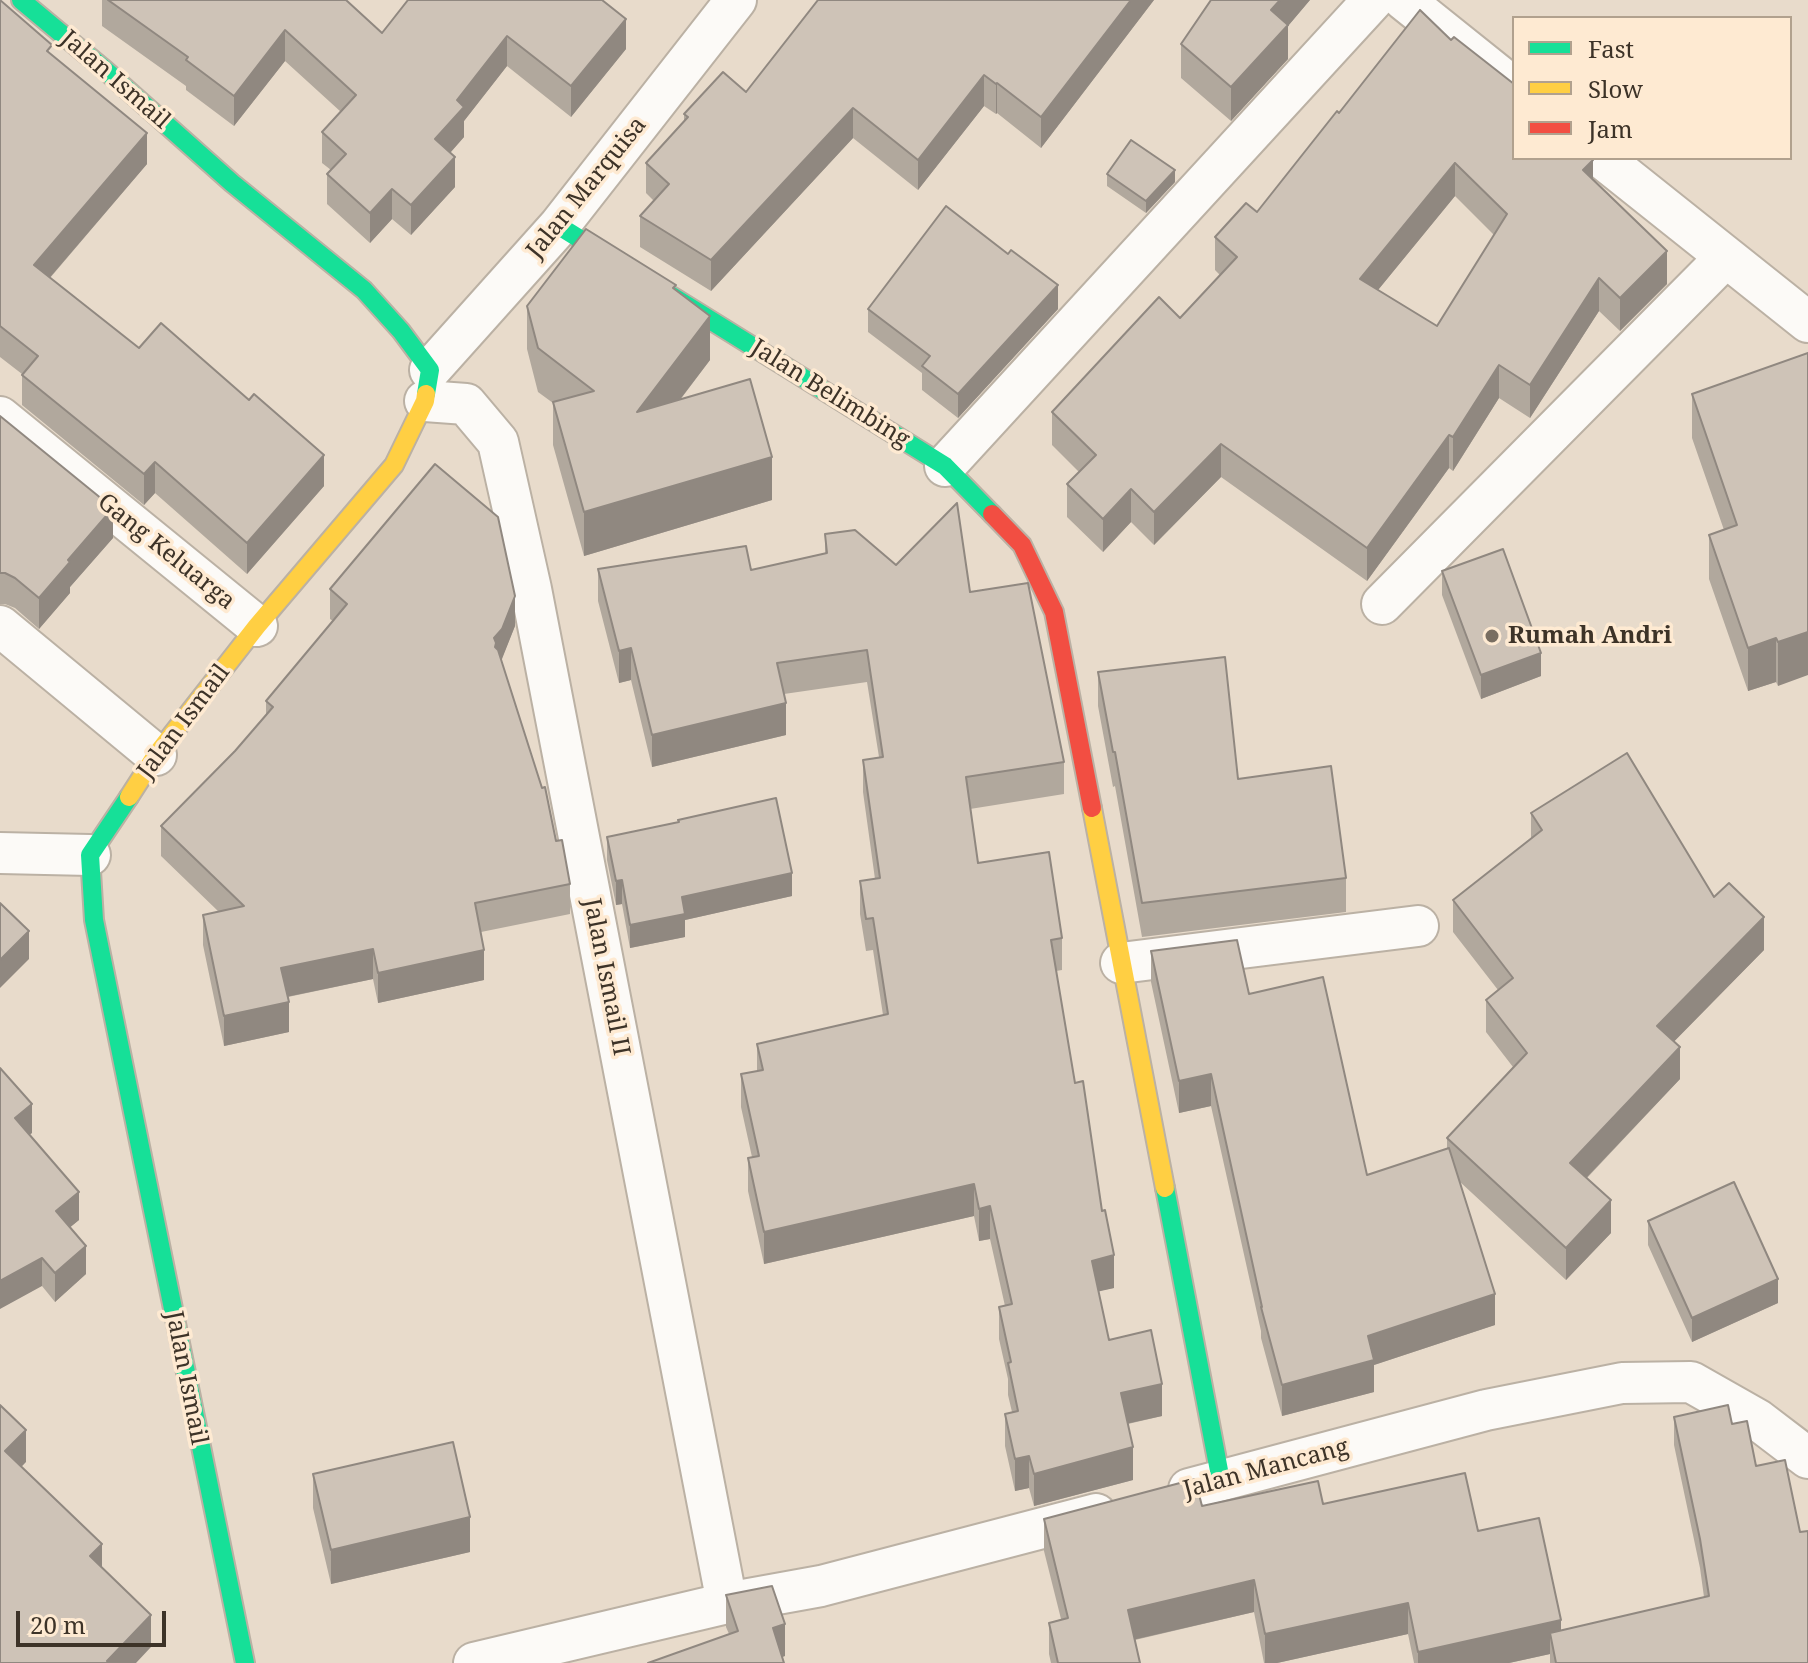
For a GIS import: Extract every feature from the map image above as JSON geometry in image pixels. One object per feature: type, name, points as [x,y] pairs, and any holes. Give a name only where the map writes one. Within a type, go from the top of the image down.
[{"type":"street","name":"Jalan Ismail","points":[[21,0],[232,183],[364,290],[401,331],[427,385],[394,465],[257,626],[156,755],[90,855],[94,920],[245,1663]]},
{"type":"street","name":"Jalan Marquisa","points":[[427,385],[559,226],[736,0]]},
{"type":"street","points":[[945,466],[1373,0]]},
{"type":"street","points":[[1404,0],[1512,86]]},
{"type":"street","points":[[1605,160],[1808,322]]},
{"type":"street","name":"Jalan Belimbing","points":[[559,226],[945,466],[1022,545],[1054,612],[1221,1481]]},
{"type":"street","points":[[1382,604],[1726,257]]},
{"type":"street","name":"Jalan Ismail II","points":[[427,385],[466,404],[498,442],[531,589],[727,1603]]},
{"type":"street","name":"Gang Keluarga","points":[[0,417],[257,626]]},
{"type":"street","points":[[0,626],[156,755]]},
{"type":"street","points":[[0,853],[90,855]]},
{"type":"street","points":[[1121,963],[1418,926]]},
{"type":"street","name":"Jalan Mancang","points":[[474,1663],[727,1603],[821,1586],[1486,1410],[1622,1383],[1691,1382],[1758,1420],[1808,1458]]},
{"type":"building","points":[[0,0],[52,45],[47,51],[147,133],[34,265],[139,348],[161,323],[249,400],[254,394],[324,455],[247,543],[155,462],[144,474],[22,375],[38,356],[0,326]]},
{"type":"building","points":[[108,0],[346,0],[382,33],[408,0],[602,0],[626,19],[571,86],[507,36],[457,100],[464,107],[435,139],[455,157],[411,205],[392,189],[370,213],[327,174],[346,154],[322,132],[356,95],[285,30],[234,96],[186,60],[188,57]]},
{"type":"building","points":[[818,0],[1131,0],[1041,117],[984,75],[918,160],[853,108],[711,260],[640,216],[669,184],[646,163],[688,117],[684,114],[723,72],[746,92]]},
{"type":"building","points":[[1211,0],[1280,0],[1271,10],[1288,25],[1231,87],[1181,44]]},
{"type":"building","points":[[1420,10],[1451,40],[1454,37],[1512,82],[1512,160],[1593,160],[1583,170],[1667,251],[1620,298],[1599,278],[1530,385],[1499,365],[1453,437],[1449,435],[1367,548],[1221,444],[1154,512],[1131,489],[1103,519],[1067,484],[1096,455],[1052,412],[1159,297],[1180,318],[1237,257],[1215,237],[1246,203],[1257,212],[1337,111],[1339,113]],"holes":[[[1455,163],[1507,214],[1437,326],[1360,279]]]},
{"type":"building","points":[[1131,140],[1175,170],[1146,201],[1107,174]]},
{"type":"building","points":[[946,206],[1008,254],[1011,250],[1058,285],[958,394],[922,366],[930,356],[868,309]]},
{"type":"building","points":[[586,229],[676,285],[673,288],[710,316],[637,412],[750,379],[772,457],[584,512],[553,402],[594,391],[538,348],[527,306]]},
{"type":"building","points":[[1808,353],[1808,632],[1778,642],[1776,638],[1748,648],[1709,535],[1737,525],[1692,394]]},
{"type":"building","points":[[0,416],[113,508],[39,598],[15,578],[0,573]]},
{"type":"building","points":[[435,464],[498,517],[515,596],[502,629],[494,638],[495,647],[542,788],[545,787],[556,841],[562,840],[570,884],[475,903],[484,950],[378,973],[373,949],[281,968],[289,1002],[224,1016],[203,915],[244,906],[161,826],[235,751],[273,707],[266,701],[347,604],[330,589]]},
{"type":"building","points":[[957,503],[970,592],[1028,583],[1064,762],[966,777],[978,863],[1049,852],[1062,938],[1051,940],[1075,1083],[1083,1081],[1102,1211],[1105,1210],[1114,1255],[1092,1261],[1109,1340],[1151,1330],[1162,1384],[1121,1393],[1133,1447],[1034,1474],[1029,1456],[1015,1459],[1005,1414],[1018,1411],[999,1307],[1012,1304],[990,1206],[979,1209],[974,1184],[764,1232],[748,1158],[759,1156],[741,1074],[763,1070],[757,1044],[888,1014],[873,918],[866,919],[860,881],[880,878],[863,760],[883,757],[867,650],[777,663],[786,703],[652,735],[631,648],[619,651],[598,569],[746,546],[751,570],[827,553],[825,534],[855,530],[896,565]]},
{"type":"building","name":"Rumah Andri","points":[[1503,549],[1541,653],[1481,675],[1442,571]]},
{"type":"building","points":[[1225,657],[1238,779],[1331,766],[1346,878],[1142,903],[1098,672]]},
{"type":"building","points":[[1627,753],[1714,897],[1729,883],[1764,917],[1657,1026],[1680,1047],[1570,1163],[1611,1200],[1566,1248],[1447,1138],[1527,1053],[1486,1000],[1513,978],[1453,900],[1542,830],[1531,813]]},
{"type":"building","points":[[776,798],[792,873],[682,897],[685,914],[630,925],[622,880],[616,881],[607,837]]},
{"type":"building","points":[[0,903],[29,931],[0,960]]},
{"type":"building","points":[[1237,940],[1249,994],[1323,977],[1367,1175],[1449,1148],[1495,1294],[1368,1336],[1374,1360],[1282,1385],[1261,1307],[1211,1074],[1179,1081],[1151,951]]},
{"type":"building","points":[[0,1068],[32,1104],[15,1118],[79,1192],[56,1211],[86,1246],[55,1273],[42,1258],[0,1281]]},
{"type":"building","points":[[1734,1182],[1778,1279],[1692,1318],[1648,1221]]},
{"type":"building","points":[[0,1405],[26,1430],[5,1451],[102,1544],[90,1556],[151,1615],[107,1661],[109,1663],[0,1663]]},
{"type":"building","points":[[1728,1405],[1732,1424],[1747,1421],[1756,1466],[1785,1460],[1800,1532],[1808,1531],[1808,1663],[1556,1663],[1550,1633],[1709,1596],[1674,1417]]},
{"type":"building","points":[[453,1442],[470,1517],[331,1550],[313,1474]]},
{"type":"building","points":[[1465,1473],[1478,1531],[1539,1518],[1561,1620],[1418,1652],[1408,1603],[1265,1634],[1254,1580],[1128,1610],[1140,1663],[1058,1663],[1049,1623],[1068,1618],[1044,1519],[1195,1479],[1202,1506],[1318,1481],[1323,1504]]},
{"type":"building","points":[[772,1586],[785,1624],[773,1628],[784,1663],[648,1663],[738,1631],[726,1595]]},
{"type":"traffic: fast","points":[[21,0],[232,183],[364,290],[401,331],[430,370],[426,394]]},
{"type":"traffic: fast","points":[[559,226],[945,466],[992,514]]},
{"type":"traffic: fast","points":[[129,797],[90,855],[94,920],[245,1663]]},
{"type":"traffic: fast","points":[[1165,1188],[1221,1481]]},
{"type":"traffic: slow","points":[[129,797],[156,755],[257,626],[394,465],[426,394]]},
{"type":"traffic: slow","points":[[1092,808],[1165,1188]]},
{"type":"traffic: jam","points":[[992,514],[1022,545],[1054,612],[1092,808]]},
{"type":"place","name":"Rumah Andri","points":[[1492,636]]}]
